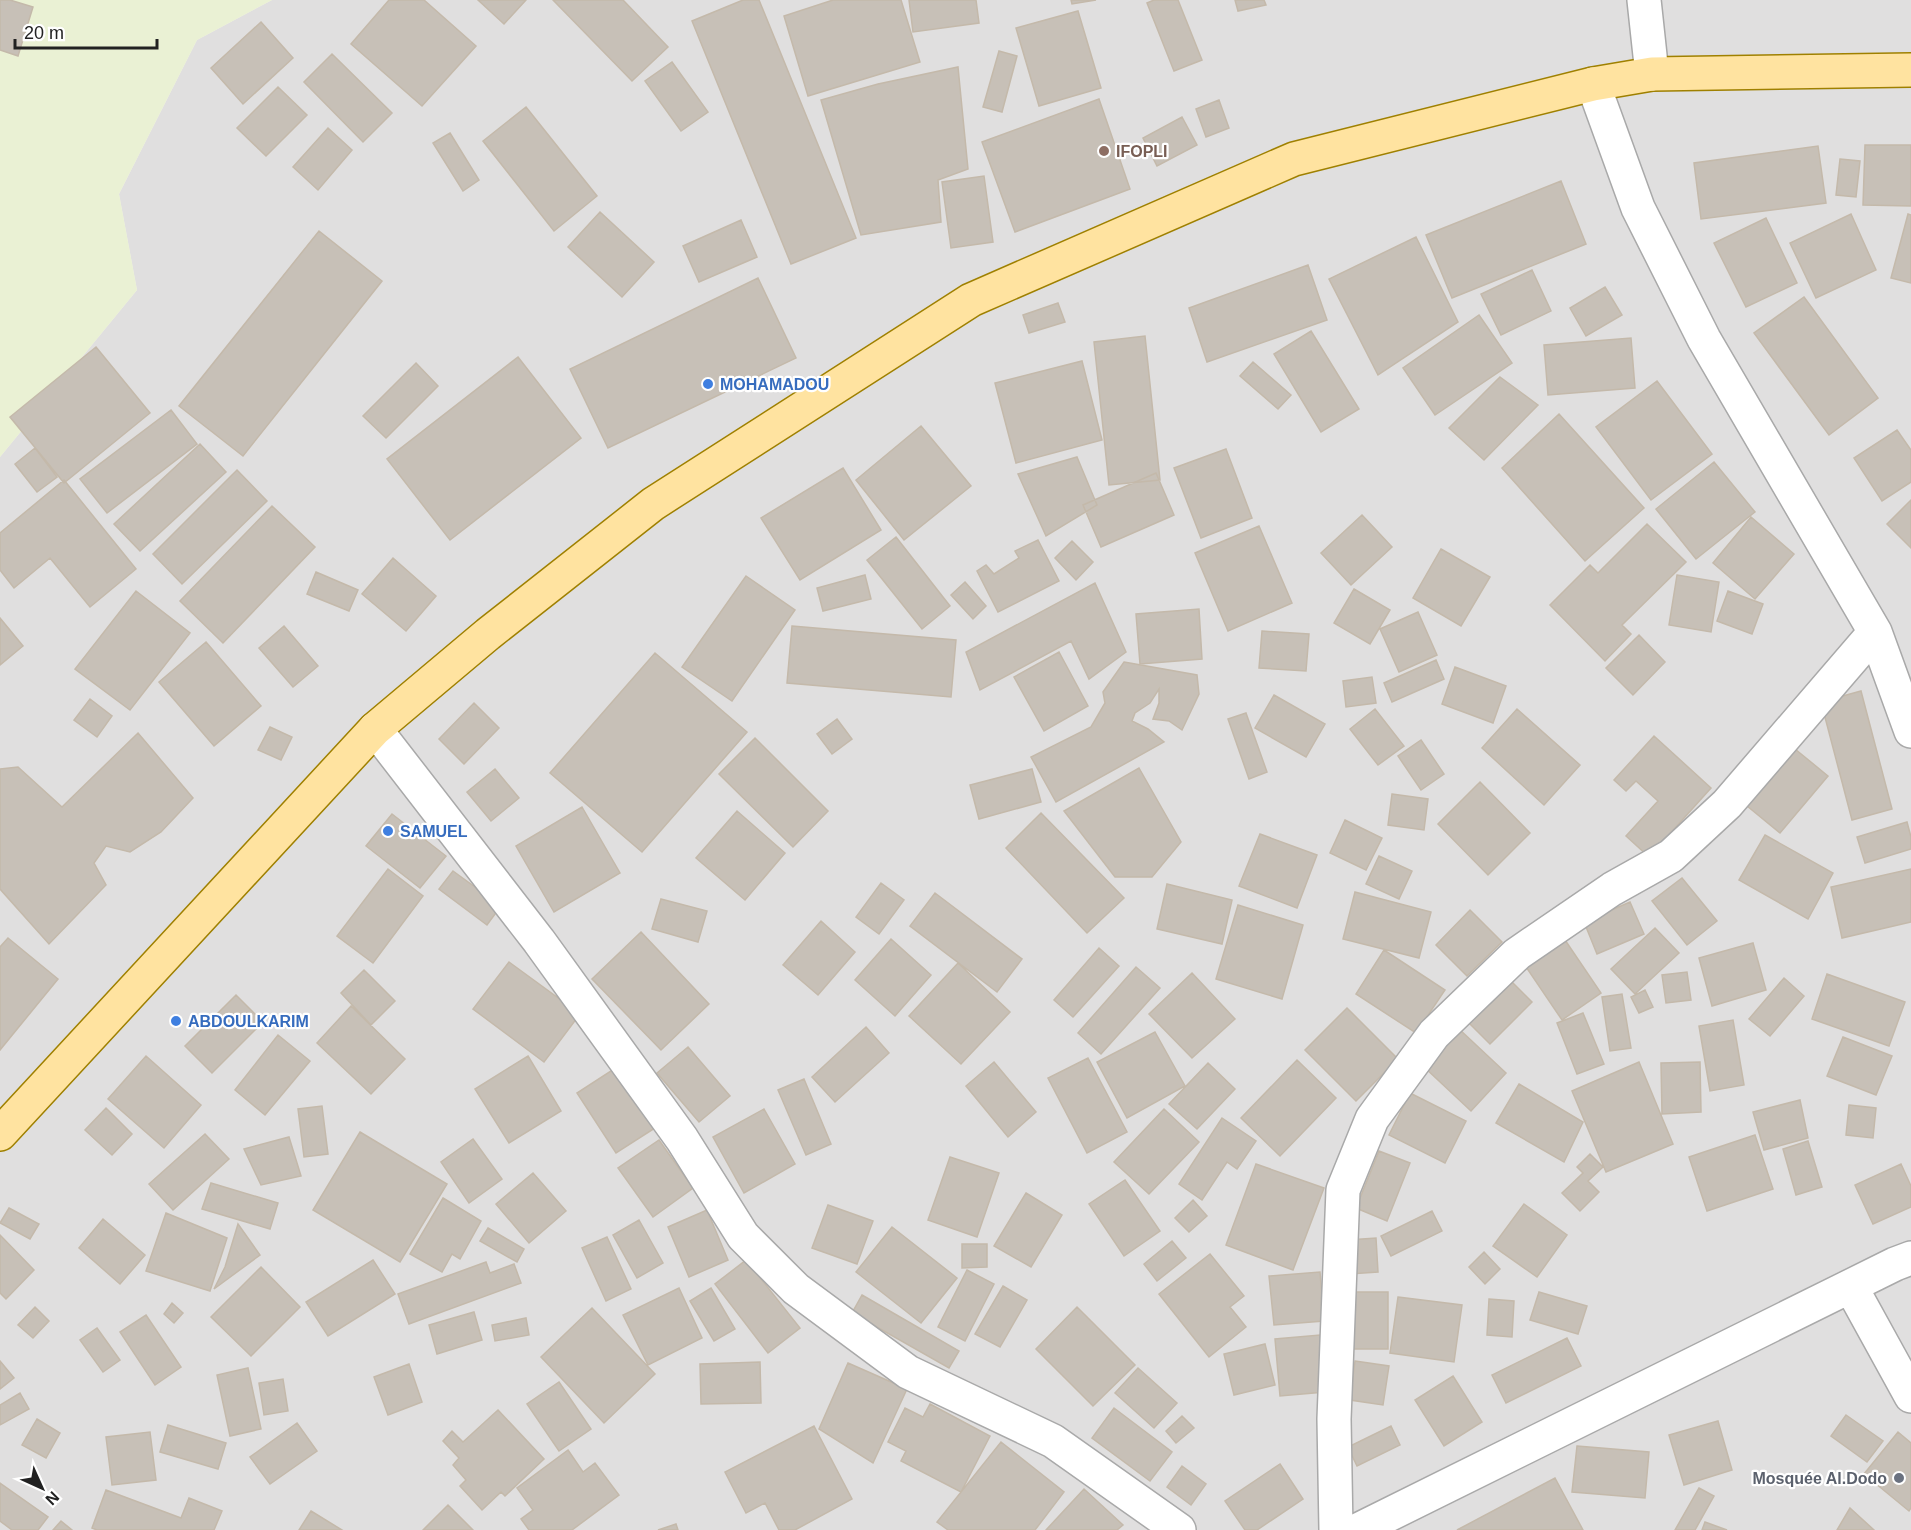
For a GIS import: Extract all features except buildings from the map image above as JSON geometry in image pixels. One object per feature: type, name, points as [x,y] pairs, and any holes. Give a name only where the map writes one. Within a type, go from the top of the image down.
[{"type":"main road","points":[[0,1134],[375,729],[488,634],[653,504],[971,300],[1294,159],[1593,84],[1652,74],[1911,70]]},
{"type":"street","points":[[1644,0],[1652,74]]},
{"type":"street","points":[[1593,84],[1638,208],[1704,339],[1875,632],[1911,731]]},
{"type":"street","points":[[1336,1530],[1334,1419],[1343,1190],[1372,1119],[1434,1034],[1517,954],[1612,889],[1671,856],[1726,804],[1875,632]]},
{"type":"street","points":[[375,729],[539,941],[682,1139],[750,1244],[796,1288],[908,1372],[1053,1441],[1179,1530]]},
{"type":"street","points":[[1358,1530],[1911,1258]]},
{"type":"street","points":[[1851,1287],[1911,1396]]},
{"type":"shaded area","points":[[272,0],[1911,0],[1911,1530],[0,1530],[0,457],[137,290],[119,194],[197,40]]},
{"type":"green space","points":[[0,0],[272,0],[197,40],[119,194],[137,290],[0,457]]},
{"type":"place","name":"IFOPLI","points":[[1104,151]]},
{"type":"place","name":"MOHAMADOU","points":[[708,384]]},
{"type":"place","name":"SAMUEL","points":[[388,831]]},
{"type":"place","name":"ABDOULKARIM","points":[[176,1021]]},
{"type":"place","name":"Mosquée Al.Dodo","points":[[1899,1478]]}]
